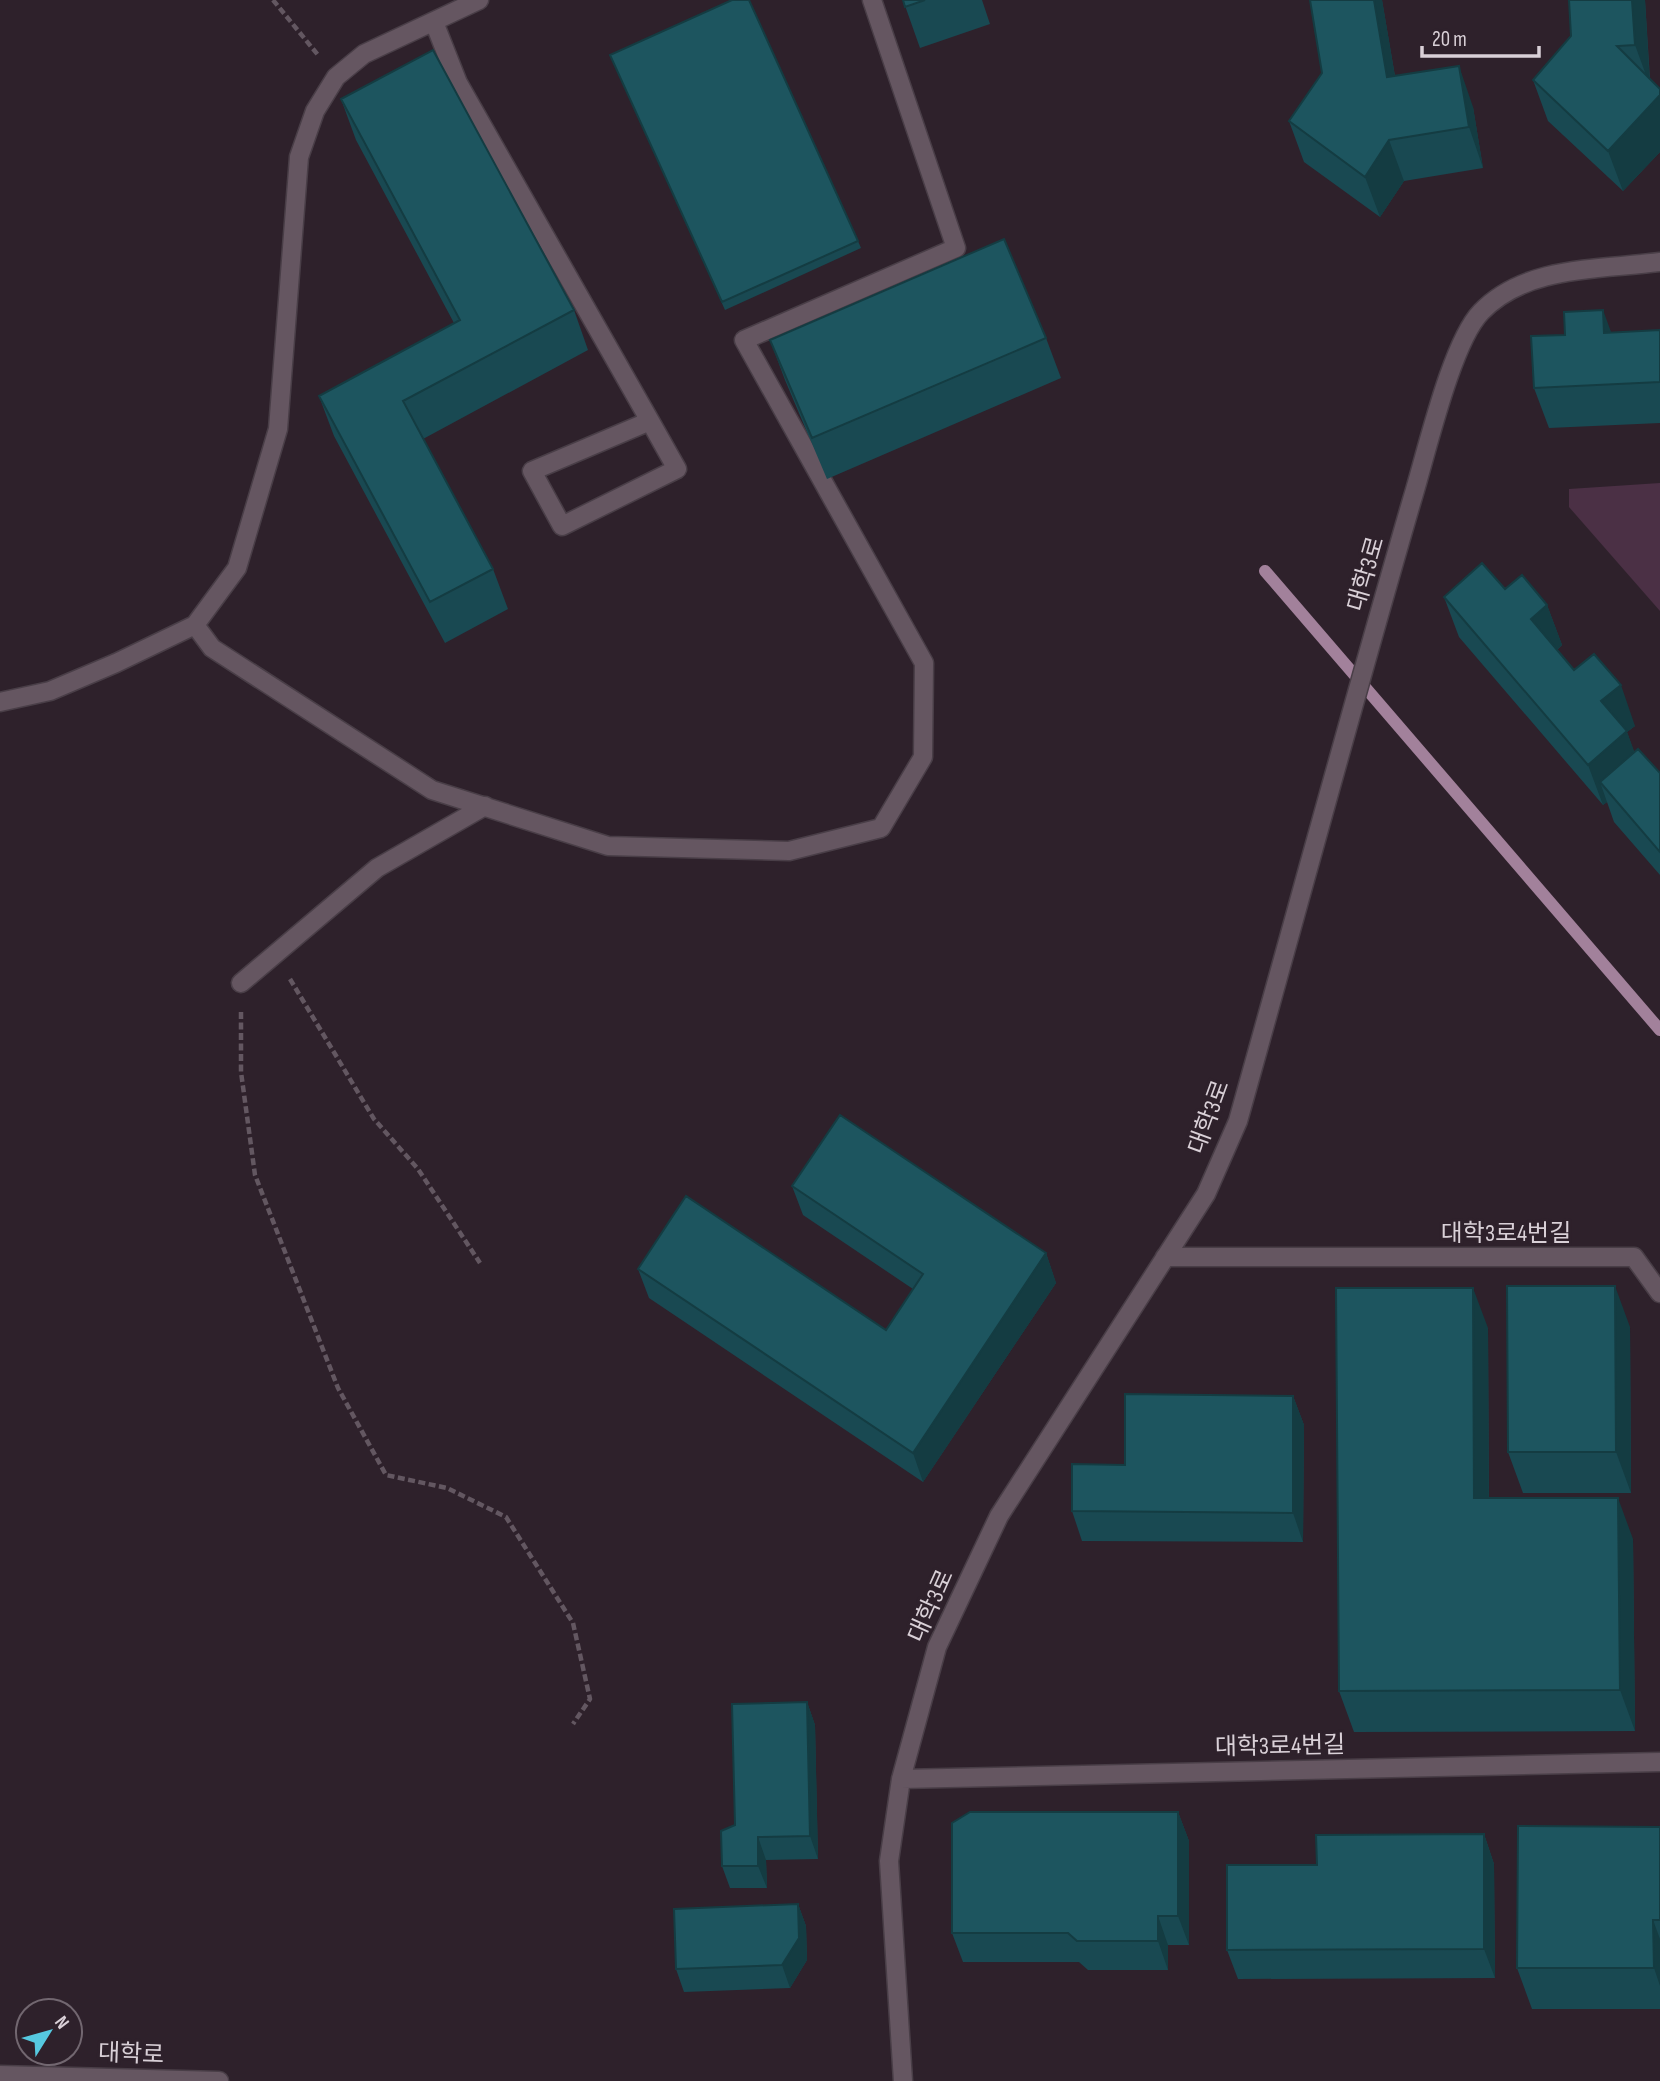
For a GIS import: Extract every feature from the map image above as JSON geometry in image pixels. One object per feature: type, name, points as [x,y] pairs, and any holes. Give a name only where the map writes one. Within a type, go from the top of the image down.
[{"type":"street","points":[[0,702],[50,691],[195,625],[237,568],[278,429],[299,157],[315,111],[336,77],[365,54],[479,0]]},
{"type":"street","points":[[195,625],[212,648],[432,790],[608,846],[789,851],[881,828],[923,757],[924,663],[744,340],[956,248],[872,0]]},
{"type":"street","points":[[434,22],[458,83],[650,421],[677,469],[562,526],[532,471],[650,421]]},
{"type":"street","name":"대학3로","points":[[903,2081],[889,1861],[901,1779],[937,1647],[999,1516],[1206,1194],[1238,1121],[1405,526],[1455,360],[1479,314],[1507,290],[1543,277],[1660,262]]},
{"type":"street","points":[[241,983],[377,868],[485,806]]},
{"type":"street","name":"대학3로4번길","points":[[1165,1257],[1634,1257],[1660,1293]]},
{"type":"street","name":"대학3로4번길","points":[[901,1779],[1660,1762]]},
{"type":"street","name":"대학로","points":[[0,2075],[219,2081]]},
{"type":"path","points":[[274,0],[336,77]]},
{"type":"path","points":[[275,954],[374,1119],[418,1169],[480,1264]]},
{"type":"path","points":[[241,983],[241,1073],[255,1175],[338,1388],[386,1475],[447,1488],[506,1517],[573,1623],[590,1699],[573,1724]]},
{"type":"shaded area","points":[[1660,483],[1660,611],[1569,507],[1569,489]]},
{"type":"building","points":[[732,0],[749,0],[858,241],[722,302],[610,55]]},
{"type":"building","points":[[903,0],[925,0],[905,7]]},
{"type":"building","points":[[1310,0],[1374,0],[1387,77],[1459,66],[1469,127],[1389,140],[1365,177],[1289,121],[1322,73]]},
{"type":"building","points":[[1569,0],[1632,0],[1635,45],[1617,46],[1660,89],[1660,95],[1608,151],[1533,80],[1571,36]]},
{"type":"building","points":[[433,50],[574,310],[403,401],[493,569],[430,602],[319,396],[460,320],[341,99]]},
{"type":"building","points":[[1004,239],[1046,338],[812,438],[770,340]]},
{"type":"building","points":[[1603,310],[1604,333],[1660,330],[1660,382],[1534,388],[1531,336],[1565,335],[1564,312]]},
{"type":"building","points":[[1482,563],[1505,589],[1522,575],[1547,605],[1531,619],[1574,670],[1594,654],[1621,685],[1601,701],[1627,731],[1588,765],[1444,597]]},
{"type":"building","points":[[1638,749],[1660,773],[1660,852],[1600,782]]},
{"type":"building","points":[[840,1115],[1046,1253],[913,1453],[638,1269],[686,1196],[886,1330],[923,1274],[792,1186]]},
{"type":"building","points":[[1507,1286],[1615,1286],[1616,1452],[1508,1452]]},
{"type":"building","points":[[1336,1288],[1473,1288],[1474,1498],[1618,1498],[1620,1690],[1339,1691]]},
{"type":"building","points":[[1125,1394],[1293,1396],[1293,1513],[1072,1511],[1072,1464],[1125,1465]]},
{"type":"building","points":[[807,1702],[810,1836],[758,1837],[758,1866],[722,1866],[721,1831],[735,1825],[732,1704]]},
{"type":"building","points":[[970,1812],[1178,1812],[1178,1916],[1158,1916],[1158,1941],[1077,1941],[1068,1933],[952,1933],[952,1823]]},
{"type":"building","points":[[1518,1826],[1660,1827],[1660,1920],[1653,1920],[1654,1968],[1517,1968]]},
{"type":"building","points":[[1484,1834],[1484,1949],[1227,1950],[1227,1865],[1317,1865],[1316,1835]]},
{"type":"building","points":[[798,1904],[799,1938],[782,1965],[676,1969],[674,1909]]},
{"type":"waterway","points":[[1265,571],[1660,1030]]}]
